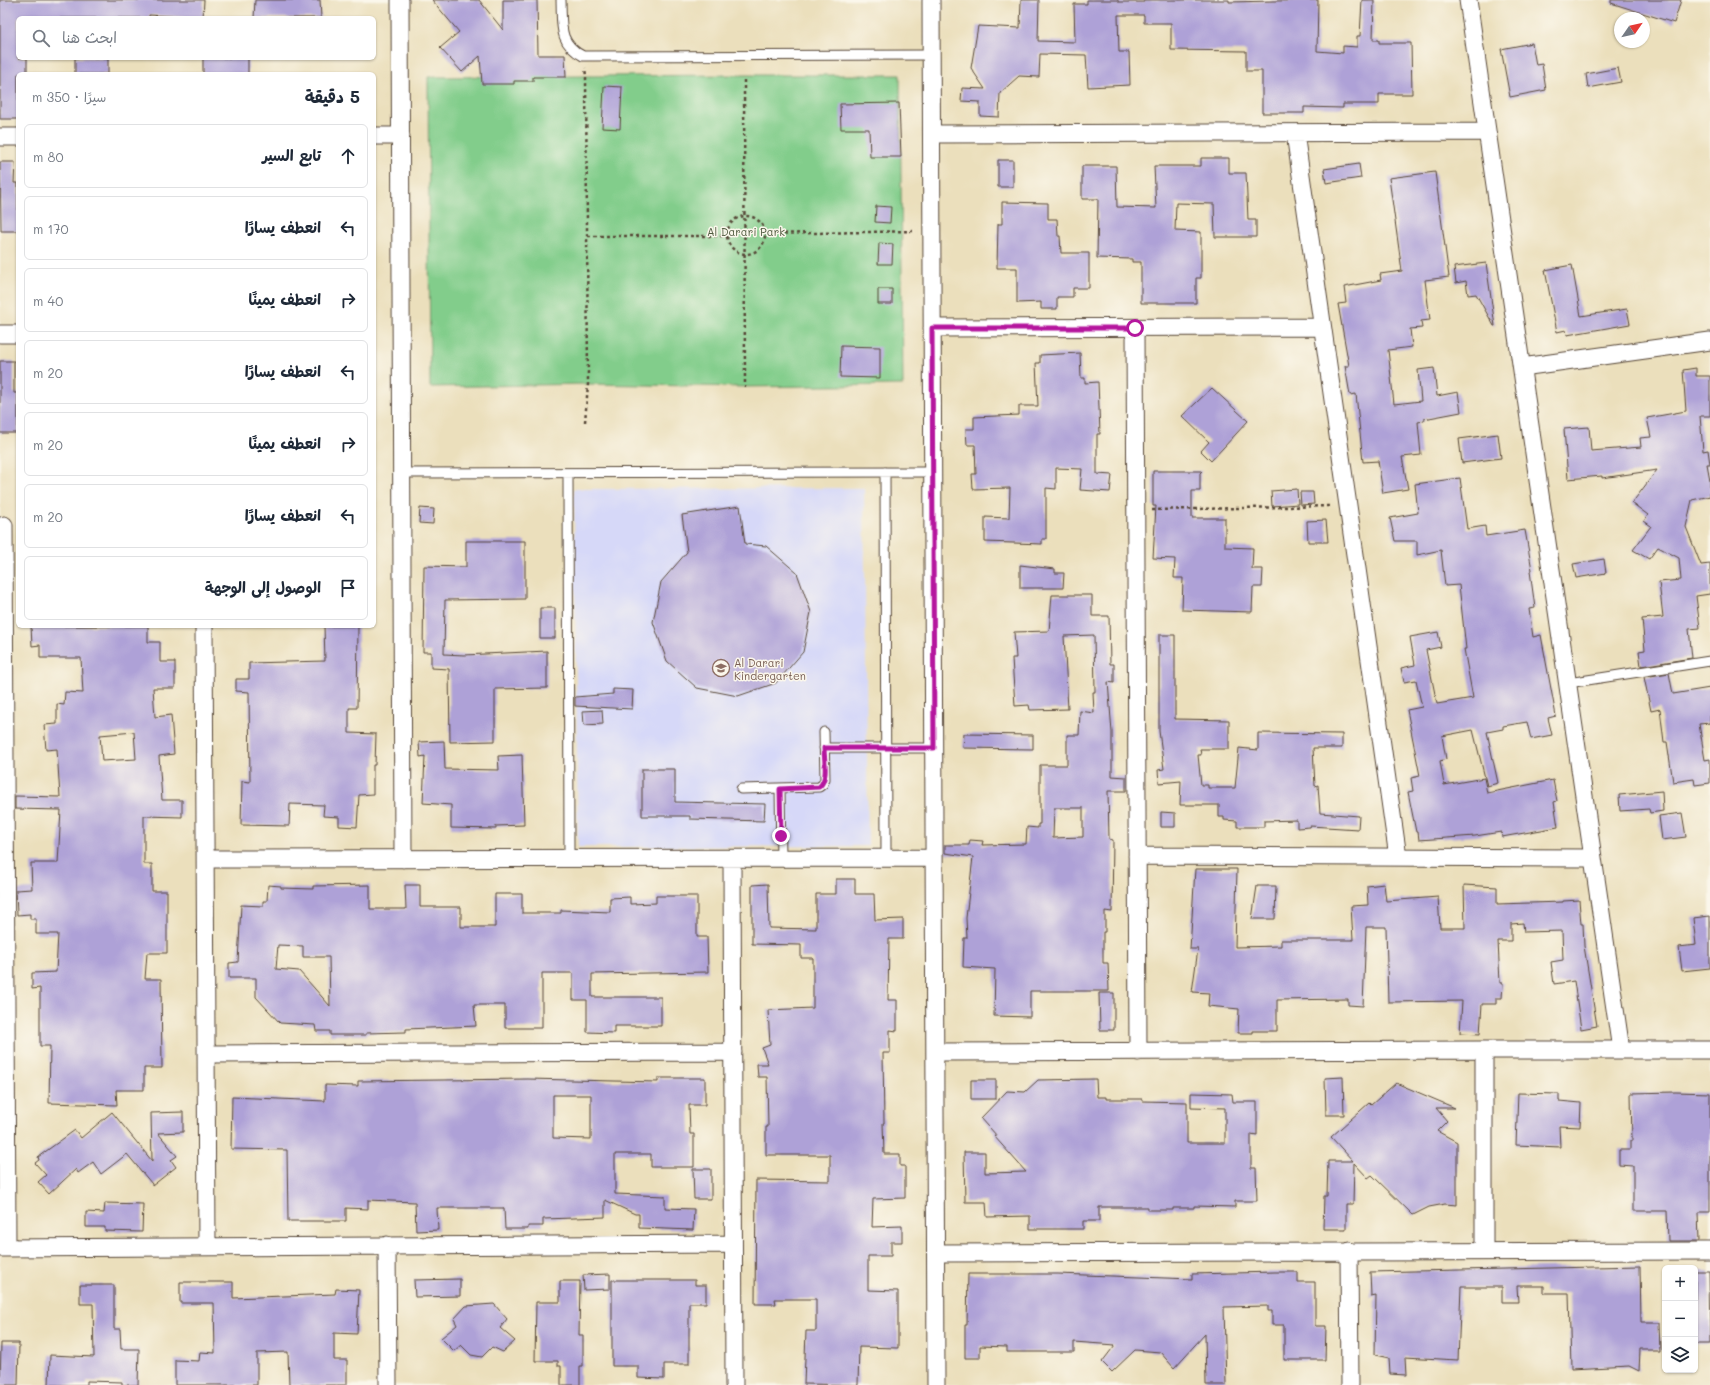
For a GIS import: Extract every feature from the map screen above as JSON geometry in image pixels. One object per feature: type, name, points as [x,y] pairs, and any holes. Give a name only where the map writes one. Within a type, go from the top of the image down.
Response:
[{"type":"street","points":[[400,0],[403,859]]},
{"type":"street","points":[[931,0],[936,1385]]},
{"type":"street","points":[[1468,0],[1486,132],[1522,367],[1621,1050]]},
{"type":"street","points":[[932,134],[1486,132]]},
{"type":"street","points":[[1295,133],[1398,857]]},
{"type":"street","points":[[376,136],[401,136]]},
{"type":"street","points":[[0,137],[16,137]]},
{"type":"street","points":[[932,328],[1322,327]]},
{"type":"street","points":[[1135,328],[1138,1052]]},
{"type":"street","points":[[0,334],[16,334]]},
{"type":"street","points":[[1522,367],[1710,340]]},
{"type":"street","points":[[8,525],[3,723],[4,1248],[733,1244]]},
{"type":"street","points":[[204,628],[207,1054],[206,1247]]},
{"type":"street","points":[[1137,856],[1592,858]]},
{"type":"street","points":[[206,859],[934,858]]},
{"type":"street","points":[[732,859],[734,1385]]},
{"type":"street","points":[[1484,1050],[1484,1251]]},
{"type":"street","points":[[935,1052],[1710,1050]]},
{"type":"street","points":[[207,1054],[733,1052]]},
{"type":"street","points":[[387,1245],[388,1385]]},
{"type":"street","points":[[1349,1251],[1350,1385]]},
{"type":"street","points":[[936,1253],[1710,1251]]},
{"type":"lane","points":[[561,0],[562,29],[565,41],[572,50],[583,56],[932,55]]},
{"type":"lane","points":[[884,472],[886,858]]},
{"type":"lane","points":[[402,473],[933,472]]},
{"type":"lane","points":[[568,473],[569,859]]},
{"type":"lane","points":[[1568,683],[1710,662]]},
{"type":"lane","points":[[741,790],[819,787],[823,784],[825,779],[824,732]]},
{"type":"lane","points":[[824,748],[934,748]]},
{"type":"lane","points":[[780,789],[781,858]]},
{"type":"path","points":[[583,56],[586,76],[588,236],[588,384],[585,422]]},
{"type":"path","points":[[744,80],[745,387]]},
{"type":"path","points":[[744,215],[753,217],[762,223],[766,234],[764,242],[759,249],[752,254],[744,254],[735,251],[729,244],[727,236],[731,223],[736,218],[744,215]]},
{"type":"path","points":[[766,234],[932,230]]},
{"type":"path","points":[[588,236],[727,236]]},
{"type":"path","points":[[1136,510],[1348,506]]},
{"type":"shaded area","name":"Al Darari Kindergarten","points":[[864,488],[868,846],[578,847],[574,489]]},
{"type":"green space","name":"Al Darari Park","points":[[900,75],[903,385],[745,387],[588,384],[430,387],[428,77]]},
{"type":"building","points":[[0,0],[204,0],[203,16],[16,16],[16,60],[27,60],[27,72],[16,72],[16,119],[0,119]]},
{"type":"building","points":[[255,0],[320,0],[321,16],[254,16]]},
{"type":"building","points":[[432,0],[479,0],[503,30],[503,0],[537,0],[538,55],[565,55],[566,77],[533,77],[533,81],[514,81],[514,84],[482,84],[480,56],[462,72],[440,48],[459,32]]},
{"type":"building","points":[[1021,0],[1039,0],[1038,41],[1075,42],[1074,4],[1087,4],[1087,0],[1144,2],[1144,0],[1229,0],[1229,2],[1318,0],[1317,51],[1343,53],[1343,46],[1357,47],[1357,36],[1360,36],[1362,0],[1374,0],[1373,40],[1379,40],[1379,43],[1411,43],[1412,94],[1379,94],[1379,104],[1343,104],[1343,108],[1304,107],[1304,113],[1262,113],[1262,71],[1246,71],[1246,51],[1171,50],[1171,23],[1144,23],[1144,15],[1118,15],[1119,52],[1129,52],[1130,85],[1088,87],[1086,55],[1040,54],[1039,77],[1019,76],[1000,93],[999,117],[980,116],[980,102],[961,101],[962,88],[985,89],[971,68],[978,26],[1020,28]]},
{"type":"building","points":[[1611,0],[1681,0],[1674,23],[1650,15],[1650,12],[1639,12],[1611,3]]},
{"type":"building","points":[[1532,43],[1536,65],[1542,64],[1546,90],[1510,97],[1501,49]]},
{"type":"building","points":[[75,60],[108,60],[108,72],[75,72]]},
{"type":"building","points":[[203,60],[248,60],[248,72],[203,72]]},
{"type":"building","points":[[1618,68],[1621,82],[1588,88],[1586,74]]},
{"type":"building","points":[[604,86],[622,87],[620,129],[602,128]]},
{"type":"building","points":[[899,103],[901,157],[870,157],[869,129],[841,129],[840,104]]},
{"type":"building","points":[[1201,158],[1229,158],[1229,173],[1246,173],[1248,220],[1256,220],[1256,237],[1215,237],[1214,204],[1176,203],[1175,231],[1201,232],[1201,278],[1196,278],[1196,303],[1141,303],[1141,262],[1132,262],[1132,259],[1097,258],[1098,199],[1082,199],[1082,166],[1116,166],[1117,207],[1156,208],[1154,166],[1201,166]]},
{"type":"building","points":[[998,160],[1013,160],[1013,187],[998,187]]},
{"type":"building","points":[[0,162],[15,162],[14,183],[16,183],[16,231],[1,231]]},
{"type":"building","points":[[1359,164],[1361,178],[1326,183],[1324,169]]},
{"type":"building","points":[[1435,172],[1449,277],[1425,280],[1430,320],[1421,321],[1422,328],[1410,329],[1412,347],[1388,350],[1394,404],[1421,401],[1418,370],[1434,368],[1437,396],[1458,392],[1461,412],[1424,419],[1424,421],[1418,422],[1421,455],[1402,457],[1408,489],[1383,493],[1378,461],[1363,462],[1356,394],[1350,395],[1345,366],[1349,366],[1338,304],[1346,303],[1344,287],[1381,280],[1380,274],[1402,271],[1389,178]]},
{"type":"building","points":[[1002,202],[1048,203],[1048,219],[1057,219],[1061,253],[1089,253],[1089,288],[1073,288],[1073,297],[1057,297],[1057,309],[1041,309],[1041,302],[1017,303],[1017,268],[997,268],[998,224],[1002,224]]},
{"type":"building","points":[[876,206],[891,207],[890,223],[875,222]]},
{"type":"building","points":[[879,243],[893,244],[892,264],[878,264]]},
{"type":"building","points":[[1486,263],[1495,326],[1476,294],[1468,295],[1466,281],[1456,283],[1454,267]]},
{"type":"building","points":[[1572,265],[1581,316],[1627,309],[1630,324],[1567,335],[1566,330],[1557,332],[1545,270]]},
{"type":"building","points":[[878,289],[892,289],[892,304],[878,304]]},
{"type":"building","points":[[841,346],[880,347],[880,378],[840,377]]},
{"type":"building","points":[[1080,353],[1081,378],[1085,378],[1085,383],[1098,382],[1100,434],[1097,434],[1097,474],[1112,475],[1110,492],[1080,490],[1082,469],[1056,468],[1056,489],[1046,488],[1046,539],[1042,539],[1042,544],[985,542],[985,517],[1009,518],[1010,488],[973,489],[972,474],[976,474],[975,445],[967,445],[966,429],[974,429],[974,417],[1019,415],[1019,406],[1038,406],[1036,363],[1040,363],[1040,355]]},
{"type":"building","points":[[0,361],[14,361],[16,433],[0,433]]},
{"type":"building","points":[[1696,368],[1696,376],[1710,376],[1710,416],[1700,416],[1703,451],[1708,450],[1710,464],[1707,464],[1710,480],[1710,496],[1692,500],[1686,527],[1701,565],[1710,564],[1710,594],[1696,596],[1700,628],[1689,629],[1692,658],[1641,666],[1639,651],[1645,650],[1642,619],[1663,617],[1659,582],[1681,580],[1679,558],[1658,547],[1649,559],[1633,550],[1651,526],[1644,521],[1648,515],[1632,503],[1657,470],[1602,478],[1602,476],[1568,479],[1564,429],[1589,427],[1591,451],[1641,447],[1640,438],[1651,437],[1647,418],[1686,411],[1683,370]]},
{"type":"building","points":[[1212,388],[1248,421],[1211,461],[1201,451],[1209,442],[1182,416]]},
{"type":"building","points":[[1498,434],[1501,458],[1462,463],[1459,439]]},
{"type":"building","points":[[1153,471],[1202,471],[1200,473],[1200,491],[1192,491],[1192,518],[1225,518],[1225,547],[1253,548],[1252,569],[1263,569],[1262,587],[1253,587],[1252,612],[1182,610],[1183,578],[1174,578],[1175,559],[1153,558],[1156,506],[1153,506]]},
{"type":"building","points":[[1460,478],[1467,529],[1485,526],[1486,536],[1525,530],[1532,570],[1530,571],[1535,608],[1529,609],[1533,637],[1541,635],[1556,716],[1548,718],[1552,735],[1531,739],[1527,722],[1503,726],[1503,729],[1487,732],[1498,783],[1487,786],[1473,730],[1442,736],[1446,759],[1440,761],[1444,785],[1484,778],[1487,793],[1553,780],[1557,801],[1554,802],[1558,827],[1502,837],[1501,832],[1475,836],[1419,840],[1408,792],[1413,791],[1411,778],[1420,776],[1407,710],[1422,707],[1416,680],[1404,682],[1401,668],[1415,665],[1410,637],[1438,632],[1441,647],[1426,650],[1437,704],[1473,698],[1464,649],[1466,649],[1459,585],[1445,586],[1441,550],[1417,555],[1417,541],[1395,541],[1390,518],[1418,513],[1415,484]]},
{"type":"building","points":[[1297,489],[1298,504],[1272,506],[1271,491]]},
{"type":"building","points":[[1300,492],[1313,492],[1314,504],[1301,505]]},
{"type":"building","points":[[740,506],[745,544],[766,546],[797,573],[811,612],[803,652],[776,683],[738,696],[697,688],[667,661],[653,622],[661,582],[687,552],[682,515]]},
{"type":"building","points":[[420,508],[434,509],[433,524],[419,523]]},
{"type":"building","points":[[1326,520],[1328,542],[1308,542],[1307,521]]},
{"type":"building","points":[[466,541],[525,541],[525,599],[445,600],[444,654],[464,655],[547,651],[547,688],[495,689],[495,741],[450,742],[449,669],[431,668],[431,652],[423,652],[424,566],[466,567]]},
{"type":"building","points":[[1604,559],[1606,573],[1576,578],[1573,564]]},
{"type":"building","points":[[1020,565],[1055,569],[1055,573],[1064,573],[1063,588],[1020,588]]},
{"type":"building","points":[[1052,595],[1092,595],[1092,616],[1109,616],[1110,664],[1114,664],[1114,683],[1108,682],[1112,732],[1112,776],[1126,777],[1126,791],[1108,791],[1109,839],[1113,840],[1112,912],[1105,911],[1103,963],[1108,963],[1109,991],[1030,991],[1030,1017],[994,1016],[995,969],[963,967],[964,938],[967,938],[966,918],[973,857],[945,853],[945,845],[969,845],[970,840],[983,841],[982,845],[1026,844],[1027,827],[1038,828],[1038,824],[1040,824],[1040,765],[1067,765],[1067,735],[1079,735],[1080,711],[1094,713],[1094,635],[1064,636],[1068,709],[1030,710],[1029,705],[1015,706],[1012,658],[1016,658],[1014,632],[1049,631]],"holes":[[[1054,808],[1083,808],[1083,837],[1053,838]]]},
{"type":"building","points":[[540,608],[555,608],[555,638],[540,638]]},
{"type":"building","points":[[31,628],[148,628],[148,642],[160,642],[160,662],[175,662],[175,688],[153,688],[155,717],[171,715],[174,754],[159,756],[162,800],[182,800],[182,817],[144,816],[144,864],[152,864],[152,891],[167,891],[167,953],[147,953],[145,979],[161,979],[162,1068],[144,1068],[144,1090],[116,1090],[117,1105],[49,1103],[50,1046],[40,1046],[40,988],[32,989],[32,973],[56,972],[58,934],[36,934],[36,919],[30,919],[30,914],[17,915],[16,890],[32,889],[31,863],[58,863],[61,810],[15,809],[15,796],[60,797],[57,749],[46,750],[44,725],[57,724],[57,704],[64,705],[65,692],[83,693],[81,658],[40,658],[40,645],[32,646]],"holes":[[[134,732],[136,759],[102,761],[100,735]]]},
{"type":"building","points":[[324,628],[358,628],[357,708],[349,708],[349,733],[376,734],[375,765],[373,765],[373,794],[359,795],[357,827],[339,826],[339,817],[323,816],[324,805],[290,804],[289,826],[241,825],[242,781],[250,782],[249,692],[236,691],[236,679],[249,679],[249,663],[325,661]]},
{"type":"building","points":[[1159,635],[1175,635],[1175,719],[1229,720],[1229,749],[1200,749],[1201,755],[1198,755],[1201,785],[1208,785],[1208,788],[1235,788],[1239,748],[1258,750],[1258,733],[1342,734],[1342,748],[1313,748],[1315,786],[1318,785],[1320,813],[1359,816],[1358,829],[1310,826],[1297,828],[1297,820],[1264,821],[1264,827],[1237,827],[1237,821],[1224,820],[1224,817],[1219,817],[1219,805],[1180,805],[1181,781],[1159,783],[1158,770],[1164,769],[1159,731]]},
{"type":"building","points":[[1669,673],[1673,694],[1710,688],[1710,723],[1699,724],[1705,760],[1710,759],[1710,783],[1695,785],[1694,779],[1673,782],[1667,742],[1664,742],[1660,709],[1651,711],[1644,677]]},
{"type":"building","points":[[613,689],[633,690],[632,709],[575,706],[575,697],[613,694]]},
{"type":"building","points":[[602,710],[603,724],[584,725],[583,711]]},
{"type":"building","points":[[964,734],[1033,735],[1033,749],[963,748]]},
{"type":"building","points":[[444,741],[445,769],[499,770],[498,756],[522,755],[524,825],[496,826],[496,829],[451,828],[451,805],[423,803],[425,756],[420,757],[419,742]]},
{"type":"building","points":[[642,769],[675,769],[675,802],[765,804],[764,821],[690,819],[690,816],[642,816]]},
{"type":"building","points":[[1662,791],[1663,811],[1650,813],[1649,809],[1620,811],[1619,795]]},
{"type":"building","points":[[1161,812],[1175,813],[1175,827],[1161,827]]},
{"type":"building","points":[[1682,813],[1686,837],[1662,840],[1659,816]]},
{"type":"building","points":[[1195,869],[1237,869],[1235,947],[1281,946],[1281,940],[1353,940],[1351,906],[1368,905],[1367,886],[1384,884],[1386,901],[1438,897],[1440,928],[1465,928],[1464,885],[1497,887],[1497,904],[1563,902],[1579,900],[1581,924],[1583,924],[1584,946],[1597,1026],[1581,1029],[1574,981],[1554,984],[1551,962],[1563,960],[1562,931],[1524,932],[1523,923],[1511,924],[1511,941],[1498,941],[1500,983],[1503,983],[1502,998],[1496,998],[1496,1004],[1482,1004],[1480,1034],[1460,1033],[1462,1001],[1388,1002],[1386,927],[1366,927],[1363,1006],[1348,1005],[1348,999],[1277,1000],[1277,1031],[1253,1031],[1253,1033],[1238,1033],[1239,1009],[1208,1006],[1209,993],[1192,992],[1198,949],[1190,949]]},
{"type":"building","points":[[836,879],[855,879],[855,894],[874,894],[875,920],[903,919],[903,939],[889,939],[888,1000],[897,1000],[897,1031],[890,1030],[890,1053],[883,1053],[883,1123],[884,1154],[900,1154],[900,1166],[905,1166],[905,1198],[873,1199],[872,1227],[902,1226],[902,1242],[891,1242],[891,1256],[868,1256],[868,1290],[898,1291],[898,1348],[859,1347],[858,1385],[804,1384],[806,1331],[816,1331],[816,1299],[775,1299],[776,1304],[755,1304],[756,1180],[830,1181],[830,1155],[766,1155],[766,1127],[768,1127],[767,1077],[758,1077],[757,1064],[768,1064],[762,1048],[770,1045],[768,1010],[813,1008],[813,958],[801,958],[801,945],[752,944],[752,885],[768,884],[769,928],[816,929],[816,894],[836,894]]},
{"type":"building","points":[[268,885],[281,886],[281,888],[313,889],[313,886],[370,885],[370,909],[406,909],[405,885],[420,885],[420,907],[461,907],[461,927],[495,927],[495,894],[522,894],[522,913],[561,913],[561,910],[610,912],[610,898],[630,897],[630,904],[656,903],[656,896],[697,896],[697,937],[707,937],[708,972],[592,974],[592,997],[661,997],[661,1026],[614,1026],[614,1033],[587,1032],[587,1000],[573,1000],[573,973],[542,973],[542,1028],[505,1028],[505,1005],[474,1005],[476,1026],[406,1029],[406,1032],[366,1033],[366,1035],[330,1035],[330,1031],[316,1031],[315,1025],[280,1023],[256,997],[256,978],[229,978],[229,963],[238,962],[241,905],[263,906],[263,901],[267,901]],"holes":[[[278,945],[303,946],[303,957],[329,957],[330,1006],[299,971],[276,969]]]},
{"type":"building","points":[[1257,886],[1276,886],[1275,919],[1252,919]]},
{"type":"building","points":[[1710,916],[1710,968],[1682,971],[1679,947],[1696,945],[1693,918]]},
{"type":"building","points":[[1099,993],[1114,993],[1114,1030],[1100,1030]]},
{"type":"building","points":[[1343,1077],[1344,1115],[1326,1115],[1325,1078]]},
{"type":"building","points":[[658,1078],[705,1078],[705,1105],[689,1105],[690,1134],[694,1134],[694,1167],[651,1167],[651,1154],[615,1154],[615,1194],[665,1196],[665,1208],[694,1209],[693,1230],[639,1228],[639,1214],[635,1214],[605,1200],[605,1217],[543,1219],[543,1226],[528,1226],[528,1229],[505,1229],[504,1208],[437,1208],[438,1230],[416,1231],[415,1202],[368,1200],[368,1209],[346,1208],[346,1221],[288,1221],[287,1150],[231,1149],[232,1097],[325,1101],[325,1085],[358,1086],[358,1081],[528,1079],[658,1082]],"holes":[[[553,1095],[591,1095],[591,1139],[553,1138]]]},
{"type":"building","points":[[1096,1079],[1097,1097],[1106,1097],[1106,1099],[1142,1099],[1142,1101],[1187,1102],[1187,1143],[1225,1143],[1225,1108],[1191,1107],[1191,1093],[1232,1094],[1233,1102],[1257,1102],[1257,1135],[1251,1134],[1251,1168],[1256,1168],[1257,1201],[1235,1201],[1235,1207],[1194,1206],[1194,1208],[1173,1208],[1173,1210],[1148,1210],[1148,1207],[1099,1207],[1099,1221],[1083,1221],[1083,1229],[1030,1229],[1030,1216],[987,1217],[986,1202],[965,1202],[964,1152],[985,1152],[985,1173],[1026,1172],[994,1136],[997,1136],[981,1118],[1007,1091],[1025,1092],[1038,1080]]},
{"type":"building","points":[[971,1080],[996,1080],[996,1099],[971,1099]]},
{"type":"building","points":[[1396,1083],[1455,1108],[1436,1108],[1447,1121],[1437,1131],[1457,1142],[1457,1205],[1445,1204],[1429,1207],[1413,1215],[1372,1175],[1368,1178],[1354,1163],[1353,1204],[1346,1204],[1346,1229],[1323,1229],[1324,1196],[1327,1196],[1328,1161],[1353,1161],[1331,1137],[1369,1103],[1371,1105]]},
{"type":"building","points":[[1518,1093],[1559,1094],[1559,1101],[1581,1103],[1580,1127],[1559,1126],[1560,1147],[1516,1145]]},
{"type":"building","points":[[1631,1093],[1710,1093],[1710,1212],[1698,1212],[1699,1241],[1668,1241],[1667,1211],[1633,1211],[1633,1166],[1619,1165],[1619,1150],[1630,1150],[1630,1141],[1632,1141]]},
{"type":"building","points":[[112,1112],[152,1161],[151,1113],[183,1112],[183,1132],[158,1133],[177,1156],[171,1160],[176,1167],[152,1186],[152,1184],[127,1154],[101,1174],[93,1162],[78,1173],[76,1169],[49,1194],[38,1182],[46,1175],[35,1163],[39,1160],[38,1157],[75,1130],[81,1138]]},
{"type":"building","points":[[693,1169],[711,1169],[711,1199],[694,1199]]},
{"type":"building","points":[[105,1203],[143,1204],[142,1232],[105,1231],[105,1227],[86,1227],[86,1212],[104,1213]]},
{"type":"building","points":[[1640,1266],[1641,1322],[1659,1322],[1660,1350],[1640,1350],[1639,1371],[1629,1366],[1571,1369],[1569,1293],[1544,1293],[1544,1286],[1517,1286],[1518,1302],[1502,1302],[1502,1287],[1461,1287],[1458,1360],[1405,1357],[1406,1375],[1390,1374],[1389,1358],[1375,1355],[1376,1295],[1371,1296],[1370,1272]]},
{"type":"building","points":[[1698,1271],[1709,1271],[1710,1344],[1698,1344]]},
{"type":"building","points":[[1298,1272],[1298,1282],[1315,1282],[1315,1326],[1326,1326],[1325,1360],[1284,1360],[1284,1325],[1272,1325],[1272,1311],[1268,1311],[1268,1306],[1224,1307],[1226,1385],[1206,1385],[1205,1334],[1174,1368],[1160,1352],[1135,1350],[1112,1372],[1102,1362],[1115,1345],[1074,1342],[1074,1352],[1007,1352],[1007,1347],[980,1346],[980,1358],[965,1358],[968,1274],[1058,1274],[1192,1279],[1192,1274]]},
{"type":"building","points":[[610,1274],[610,1289],[584,1290],[583,1275]]},
{"type":"building","points":[[460,1279],[460,1296],[415,1297],[414,1280]]},
{"type":"building","points":[[612,1280],[695,1280],[695,1285],[706,1285],[706,1303],[689,1303],[689,1364],[664,1364],[664,1379],[638,1378],[638,1366],[612,1366]]},
{"type":"building","points":[[560,1281],[580,1281],[579,1335],[583,1335],[583,1366],[580,1366],[580,1385],[561,1385],[561,1366],[558,1366],[558,1361],[535,1361],[536,1302],[560,1302]]},
{"type":"building","points":[[180,1282],[233,1282],[233,1298],[335,1294],[336,1289],[359,1290],[357,1334],[334,1333],[334,1360],[347,1360],[347,1385],[289,1385],[288,1352],[257,1353],[257,1385],[175,1385],[175,1360],[199,1361],[200,1352],[215,1353],[214,1303],[180,1303]]},
{"type":"building","points":[[80,1285],[114,1285],[114,1329],[120,1329],[121,1349],[139,1349],[138,1385],[122,1385],[122,1382],[87,1381],[87,1385],[49,1385],[50,1355],[94,1357],[93,1304],[80,1304]]},
{"type":"building","points":[[494,1304],[507,1319],[500,1328],[515,1341],[503,1352],[492,1347],[482,1357],[471,1355],[461,1345],[454,1351],[441,1338],[457,1325],[454,1319],[466,1306]]},
{"type":"building","points":[[1,1343],[19,1343],[18,1385],[0,1385]]},
{"type":"place","name":"Al Darari Kindergarten","points":[[721,668]]},
{"type":"route","points":[[781,836],[780,789],[814,788],[823,784],[825,779],[824,748],[934,748],[932,328],[1135,328]]}]
